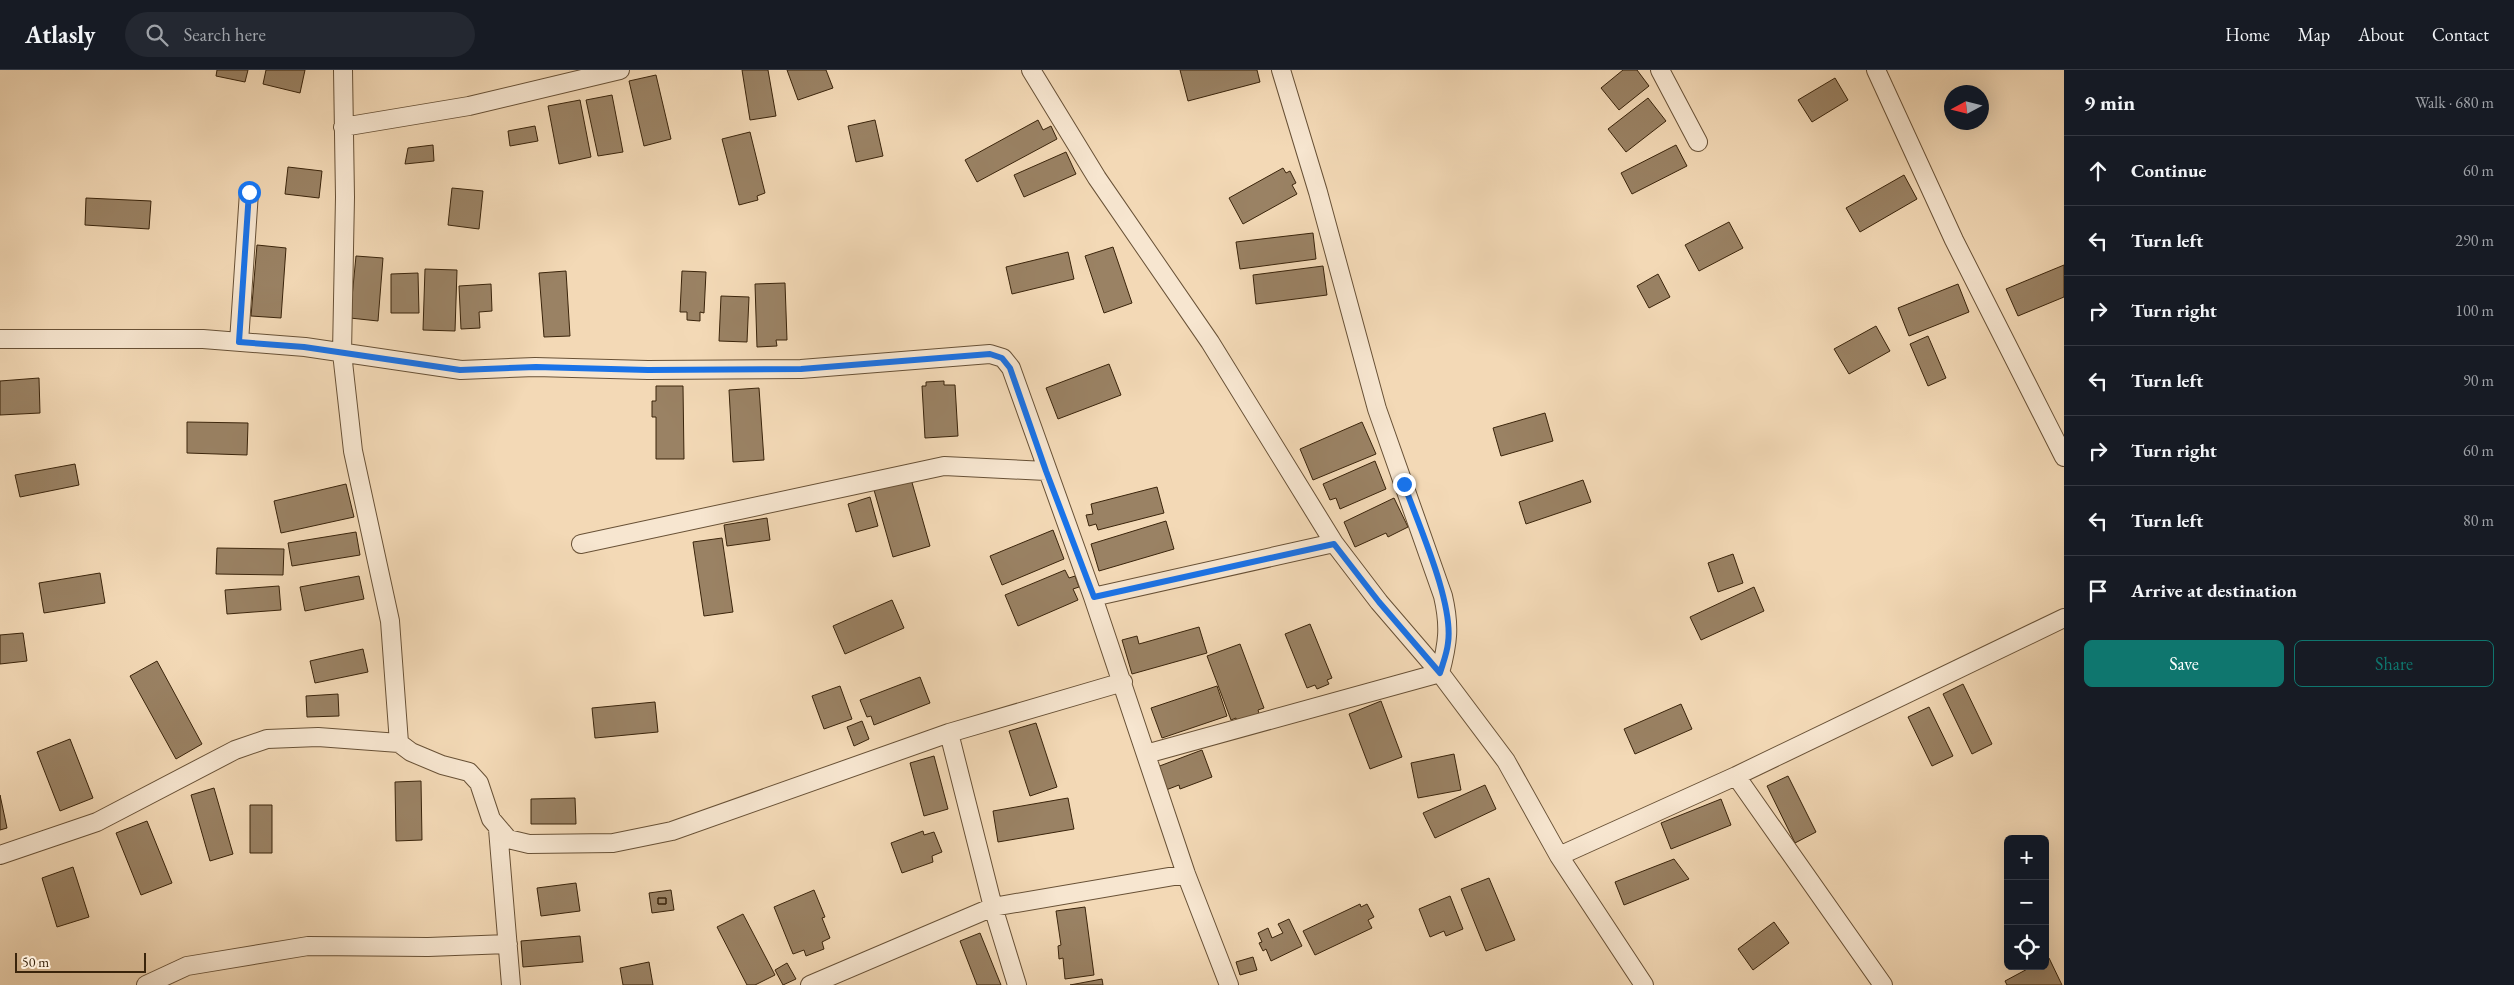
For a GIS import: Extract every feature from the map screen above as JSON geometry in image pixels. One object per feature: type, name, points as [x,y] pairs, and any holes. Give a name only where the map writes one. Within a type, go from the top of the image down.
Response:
[{"type":"street","points":[[343,70],[345,197],[342,352],[352,450],[390,620],[399,743]]},
{"type":"street","points":[[343,127],[469,106],[620,70]]},
{"type":"street","points":[[1031,70],[1098,178],[1210,342],[1334,544],[1379,602],[1440,673],[1506,761],[1560,856],[1644,985]]},
{"type":"street","points":[[1281,70],[1318,192],[1377,409],[1443,596],[1448,618],[1448,643],[1440,673]]},
{"type":"street","points":[[1660,70],[1698,142]]},
{"type":"street","points":[[1876,70],[1954,240],[2064,457]]},
{"type":"street","points":[[239,342],[249,192]]},
{"type":"street","points":[[0,339],[146,338],[239,342],[342,352],[460,370],[536,367],[648,370],[801,369],[990,354],[1002,358],[1010,368],[1046,471],[1094,597],[1186,874],[1229,985]]},
{"type":"street","points":[[581,544],[944,466],[1046,471]]},
{"type":"street","points":[[1094,597],[1334,544]]},
{"type":"street","points":[[1560,856],[1736,776],[2064,618]]},
{"type":"street","points":[[1146,754],[1440,673]]},
{"type":"street","points":[[0,855],[96,822],[235,750],[268,739],[318,736],[399,743],[411,752],[442,765],[469,772],[479,783],[491,819],[508,838],[529,844],[613,843],[672,832],[949,733],[1123,682]]},
{"type":"street","points":[[949,733],[993,907],[1018,985]]},
{"type":"street","points":[[1736,776],[1883,985]]},
{"type":"street","points":[[498,829],[511,985]]},
{"type":"street","points":[[810,985],[993,907],[1186,874]]},
{"type":"street","points":[[146,985],[187,966],[308,946],[428,948],[508,944]]},
{"type":"building","points":[[217,70],[248,70],[245,82],[216,76]]},
{"type":"building","points":[[266,70],[305,70],[300,93],[263,84]]},
{"type":"building","points":[[742,70],[768,70],[776,116],[750,120]]},
{"type":"building","points":[[787,70],[826,70],[833,88],[798,100]]},
{"type":"building","points":[[1180,70],[1257,70],[1260,82],[1188,101]]},
{"type":"building","points":[[1623,70],[1637,70],[1649,86],[1619,110],[1601,88]]},
{"type":"building","points":[[656,75],[671,139],[644,146],[629,81]]},
{"type":"building","points":[[1835,78],[1848,100],[1812,122],[1798,100]]},
{"type":"building","points":[[612,95],[623,152],[598,156],[586,100]]},
{"type":"building","points":[[1648,98],[1666,121],[1626,152],[1608,129]]},
{"type":"building","points":[[580,100],[591,157],[559,164],[548,106]]},
{"type":"building","points":[[875,120],[883,156],[856,162],[848,126]]},
{"type":"building","points":[[1038,120],[1043,130],[1051,126],[1057,139],[977,182],[965,160]]},
{"type":"building","points":[[535,126],[538,141],[510,146],[508,131]]},
{"type":"building","points":[[750,132],[765,193],[757,196],[758,200],[739,205],[722,139]]},
{"type":"building","points":[[433,145],[434,161],[405,164],[408,148]]},
{"type":"building","points":[[1676,145],[1687,166],[1632,194],[1621,173]]},
{"type":"building","points":[[1066,152],[1076,174],[1024,197],[1014,175]]},
{"type":"building","points":[[288,167],[322,171],[319,198],[285,194]]},
{"type":"building","points":[[1283,168],[1286,173],[1290,171],[1296,183],[1292,185],[1297,194],[1243,224],[1229,198]]},
{"type":"building","points":[[1904,175],[1917,199],[1860,232],[1846,208]]},
{"type":"building","points":[[452,188],[483,191],[479,229],[448,225]]},
{"type":"building","points":[[86,198],[151,201],[149,229],[85,225]]},
{"type":"building","points":[[1729,222],[1743,248],[1699,271],[1685,245]]},
{"type":"building","points":[[1313,233],[1316,259],[1240,269],[1236,242]]},
{"type":"building","points":[[257,245],[286,248],[281,318],[251,316]]},
{"type":"building","points":[[1113,247],[1132,303],[1104,313],[1085,256]]},
{"type":"building","points":[[1068,252],[1074,279],[1012,294],[1006,267]]},
{"type":"building","points":[[356,256],[383,258],[378,321],[350,318]]},
{"type":"building","points":[[2064,265],[2064,297],[2018,316],[2006,289]]},
{"type":"building","points":[[1323,266],[1327,295],[1256,304],[1253,275]]},
{"type":"building","points":[[425,269],[457,270],[455,331],[423,330]]},
{"type":"building","points":[[566,271],[570,336],[544,337],[539,273]]},
{"type":"building","points":[[682,271],[706,272],[704,313],[700,312],[700,321],[687,320],[687,312],[680,312]]},
{"type":"building","points":[[418,273],[419,313],[391,313],[391,274]]},
{"type":"building","points":[[1658,274],[1670,297],[1649,308],[1637,286]]},
{"type":"building","points":[[785,283],[787,340],[776,340],[777,346],[757,347],[755,284]]},
{"type":"building","points":[[491,284],[492,311],[479,312],[480,328],[461,329],[459,286]]},
{"type":"building","points":[[1958,284],[1969,312],[1909,336],[1898,308]]},
{"type":"building","points":[[721,296],[749,297],[747,342],[719,341]]},
{"type":"building","points":[[1876,326],[1890,351],[1849,374],[1834,349]]},
{"type":"building","points":[[1928,336],[1946,378],[1928,386],[1910,344]]},
{"type":"building","points":[[1109,364],[1121,395],[1058,419],[1046,388]]},
{"type":"building","points":[[39,378],[40,413],[0,415],[0,381]]},
{"type":"building","points":[[944,381],[944,385],[955,385],[958,436],[925,438],[922,386],[926,386],[926,382]]},
{"type":"building","points":[[656,386],[683,386],[684,459],[656,459],[656,417],[652,417],[652,401],[656,401]]},
{"type":"building","points":[[759,388],[764,460],[733,462],[729,390]]},
{"type":"building","points":[[1545,413],[1553,441],[1501,456],[1493,428]]},
{"type":"building","points":[[187,422],[248,423],[247,455],[187,453]]},
{"type":"building","points":[[1362,422],[1376,454],[1313,480],[1300,449]]},
{"type":"building","points":[[1375,461],[1386,489],[1340,509],[1336,498],[1330,500],[1323,484]]},
{"type":"building","points":[[75,464],[79,485],[20,497],[15,475]]},
{"type":"building","points":[[911,479],[930,546],[893,557],[874,490]]},
{"type":"building","points":[[1583,480],[1591,502],[1526,524],[1519,502]]},
{"type":"building","points":[[346,484],[354,517],[281,533],[274,501]]},
{"type":"building","points":[[1157,487],[1164,513],[1098,530],[1096,524],[1089,526],[1086,515],[1093,514],[1091,504]]},
{"type":"building","points":[[870,497],[878,526],[856,532],[848,504]]},
{"type":"building","points":[[1394,498],[1408,527],[1388,537],[1386,533],[1355,547],[1344,522]]},
{"type":"building","points":[[767,518],[770,540],[727,546],[724,525]]},
{"type":"building","points":[[1166,521],[1174,549],[1099,571],[1091,544]]},
{"type":"building","points":[[1053,530],[1064,559],[1002,585],[990,556]]},
{"type":"building","points":[[356,532],[360,555],[292,566],[288,543]]},
{"type":"building","points":[[722,538],[733,612],[704,616],[693,542]]},
{"type":"building","points":[[217,548],[284,549],[283,575],[216,574]]},
{"type":"building","points":[[1733,554],[1743,583],[1718,592],[1708,563]]},
{"type":"building","points":[[1065,570],[1069,578],[1075,576],[1079,587],[1073,589],[1078,600],[1018,626],[1005,595]]},
{"type":"building","points":[[100,573],[105,603],[44,613],[39,583]]},
{"type":"building","points":[[359,576],[364,599],[305,611],[300,587]]},
{"type":"building","points":[[279,586],[281,610],[227,614],[225,590]]},
{"type":"building","points":[[1754,587],[1764,611],[1701,640],[1690,617]]},
{"type":"building","points":[[892,600],[904,628],[845,654],[833,626]]},
{"type":"building","points":[[1310,624],[1332,678],[1327,680],[1329,684],[1317,689],[1315,685],[1307,688],[1285,634]]},
{"type":"building","points":[[1199,627],[1207,653],[1132,674],[1122,640],[1137,636],[1139,644]]},
{"type":"building","points":[[23,633],[27,661],[0,664],[0,635]]},
{"type":"building","points":[[1240,644],[1264,708],[1258,710],[1260,717],[1238,725],[1236,718],[1231,720],[1207,656]]},
{"type":"building","points":[[363,649],[368,672],[315,683],[310,661]]},
{"type":"building","points":[[157,661],[202,744],[176,759],[130,676]]},
{"type":"building","points":[[920,677],[930,703],[874,725],[871,716],[867,717],[860,700]]},
{"type":"building","points":[[1963,684],[1992,744],[1972,754],[1943,694]]},
{"type":"building","points":[[840,686],[852,719],[824,729],[812,696]]},
{"type":"building","points":[[1217,686],[1227,716],[1162,738],[1151,708]]},
{"type":"building","points":[[338,694],[339,716],[307,717],[306,696]]},
{"type":"building","points":[[1381,701],[1402,757],[1370,769],[1349,714]]},
{"type":"building","points":[[655,702],[658,732],[595,738],[592,708]]},
{"type":"building","points":[[1681,704],[1692,729],[1635,754],[1624,729]]},
{"type":"building","points":[[1929,707],[1953,756],[1932,766],[1908,717]]},
{"type":"building","points":[[862,721],[869,739],[854,746],[847,727]]},
{"type":"building","points":[[1036,723],[1057,787],[1030,796],[1009,731]]},
{"type":"building","points":[[70,739],[93,798],[60,811],[37,752]]},
{"type":"building","points":[[1202,750],[1212,777],[1180,789],[1179,785],[1166,790],[1157,767]]},
{"type":"building","points":[[1454,754],[1461,790],[1418,798],[1411,763]]},
{"type":"building","points":[[934,756],[948,809],[924,816],[910,763]]},
{"type":"building","points":[[1788,776],[1816,832],[1795,843],[1767,786]]},
{"type":"building","points":[[421,781],[422,840],[396,841],[395,782]]},
{"type":"building","points":[[1485,785],[1496,809],[1435,838],[1423,813]]},
{"type":"building","points":[[214,788],[233,854],[210,861],[191,795]]},
{"type":"building","points":[[0,795],[7,828],[0,830]]},
{"type":"building","points":[[575,798],[576,824],[531,824],[531,799]]},
{"type":"building","points":[[1068,798],[1074,829],[998,842],[993,811]]},
{"type":"building","points":[[1721,799],[1731,825],[1671,849],[1661,823]]},
{"type":"building","points":[[250,805],[272,805],[272,853],[250,853]]},
{"type":"building","points":[[147,821],[172,883],[141,895],[116,833]]},
{"type":"building","points":[[923,831],[924,835],[934,832],[942,852],[932,856],[933,862],[902,873],[891,843]]},
{"type":"building","points":[[1674,859],[1689,879],[1624,905],[1615,882]]},
{"type":"building","points":[[73,867],[89,917],[57,927],[42,878]]},
{"type":"building","points":[[1489,878],[1515,940],[1486,951],[1461,889]]},
{"type":"building","points":[[576,883],[580,911],[541,916],[537,888]]},
{"type":"building","points":[[671,890],[674,910],[652,913],[649,893]],"holes":[[[658,898],[666,898],[666,904],[658,904]]]},
{"type":"building","points":[[814,890],[825,917],[822,918],[830,938],[822,942],[824,949],[806,956],[804,950],[793,954],[774,907]]},
{"type":"building","points":[[1450,896],[1463,929],[1446,936],[1444,931],[1430,937],[1419,909]]},
{"type":"building","points":[[658,898],[666,898],[666,904],[658,904]]},
{"type":"building","points":[[1360,904],[1361,907],[1367,904],[1374,917],[1368,920],[1372,928],[1315,955],[1303,931]]},
{"type":"building","points":[[1085,907],[1094,975],[1065,979],[1063,958],[1059,959],[1058,946],[1061,945],[1056,911]]},
{"type":"building","points":[[743,914],[775,975],[755,985],[747,985],[717,927]]},
{"type":"building","points":[[1289,919],[1302,946],[1271,961],[1266,949],[1263,951],[1259,943],[1262,942],[1258,933],[1268,928],[1272,938],[1283,933],[1278,924]]},
{"type":"building","points":[[1774,922],[1789,943],[1753,970],[1738,949]]},
{"type":"building","points":[[980,933],[1001,985],[977,985],[960,941]]},
{"type":"building","points":[[580,936],[583,962],[523,967],[521,941]]},
{"type":"building","points":[[1253,957],[1257,970],[1240,975],[1236,962]]},
{"type":"building","points":[[2049,958],[2062,985],[2007,985],[2005,981],[2026,970],[2049,970]]},
{"type":"building","points":[[649,962],[653,985],[623,985],[620,968]]},
{"type":"building","points":[[787,963],[796,979],[783,985],[775,970]]},
{"type":"building","points":[[1102,979],[1103,985],[1070,985]]},
{"type":"route","points":[[249,192],[239,342],[304,347],[460,370],[536,367],[648,370],[801,369],[990,354],[1002,358],[1010,368],[1046,471],[1094,597],[1334,544],[1379,602],[1440,673],[1448,643],[1448,618],[1443,596],[1404,484]]}]
